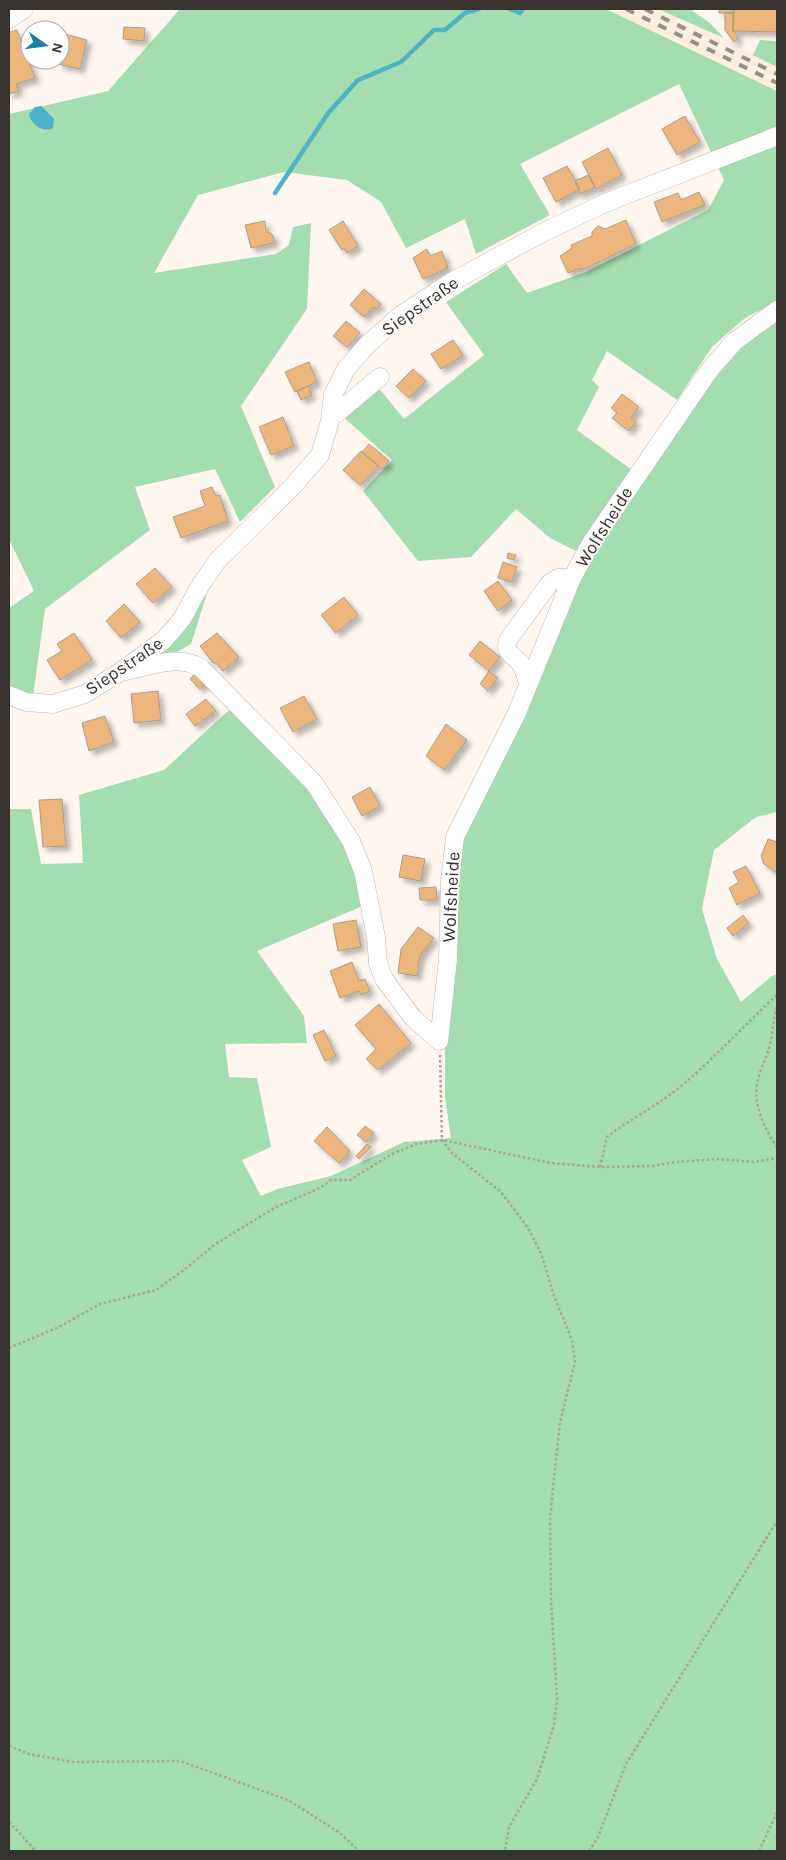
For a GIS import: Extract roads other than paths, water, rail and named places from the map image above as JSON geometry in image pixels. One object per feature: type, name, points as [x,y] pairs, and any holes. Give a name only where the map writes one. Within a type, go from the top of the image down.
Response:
[{"type":"street","points":[[9,19],[24,9]]},
{"type":"street","name":"Siepstraße","points":[[9,695],[26,702],[53,704],[85,694],[120,672],[164,640],[182,619],[200,586],[217,561],[293,486],[320,455],[331,414],[333,395],[346,369],[367,345],[401,315],[451,282],[544,232],[605,203],[777,136]]},
{"type":"street","name":"Wolfsheide","points":[[120,672],[145,669],[176,660],[191,662],[201,668],[314,783],[351,841],[363,871],[376,936],[378,963],[384,979],[413,1018],[439,1041],[448,960],[450,881],[455,837],[516,715],[572,578],[601,528],[711,368],[735,341],[777,310]]},
{"type":"street","points":[[331,414],[337,413],[380,377]]},
{"type":"street","points":[[528,683],[520,662],[509,654],[506,647],[508,640],[549,584],[558,578],[572,578]]},
{"type":"water","points":[[41,106],[54,119],[53,128],[42,129],[32,122],[29,114],[35,107]]},
{"type":"waterway","points":[[275,193],[329,112],[358,80],[401,62],[434,30],[445,30],[465,13],[479,9]]},
{"type":"waterway","points":[[510,9],[520,13],[523,9]]},
{"type":"railway","points":[[626,9],[777,83]]},
{"type":"railway","points":[[645,9],[777,74]]}]
